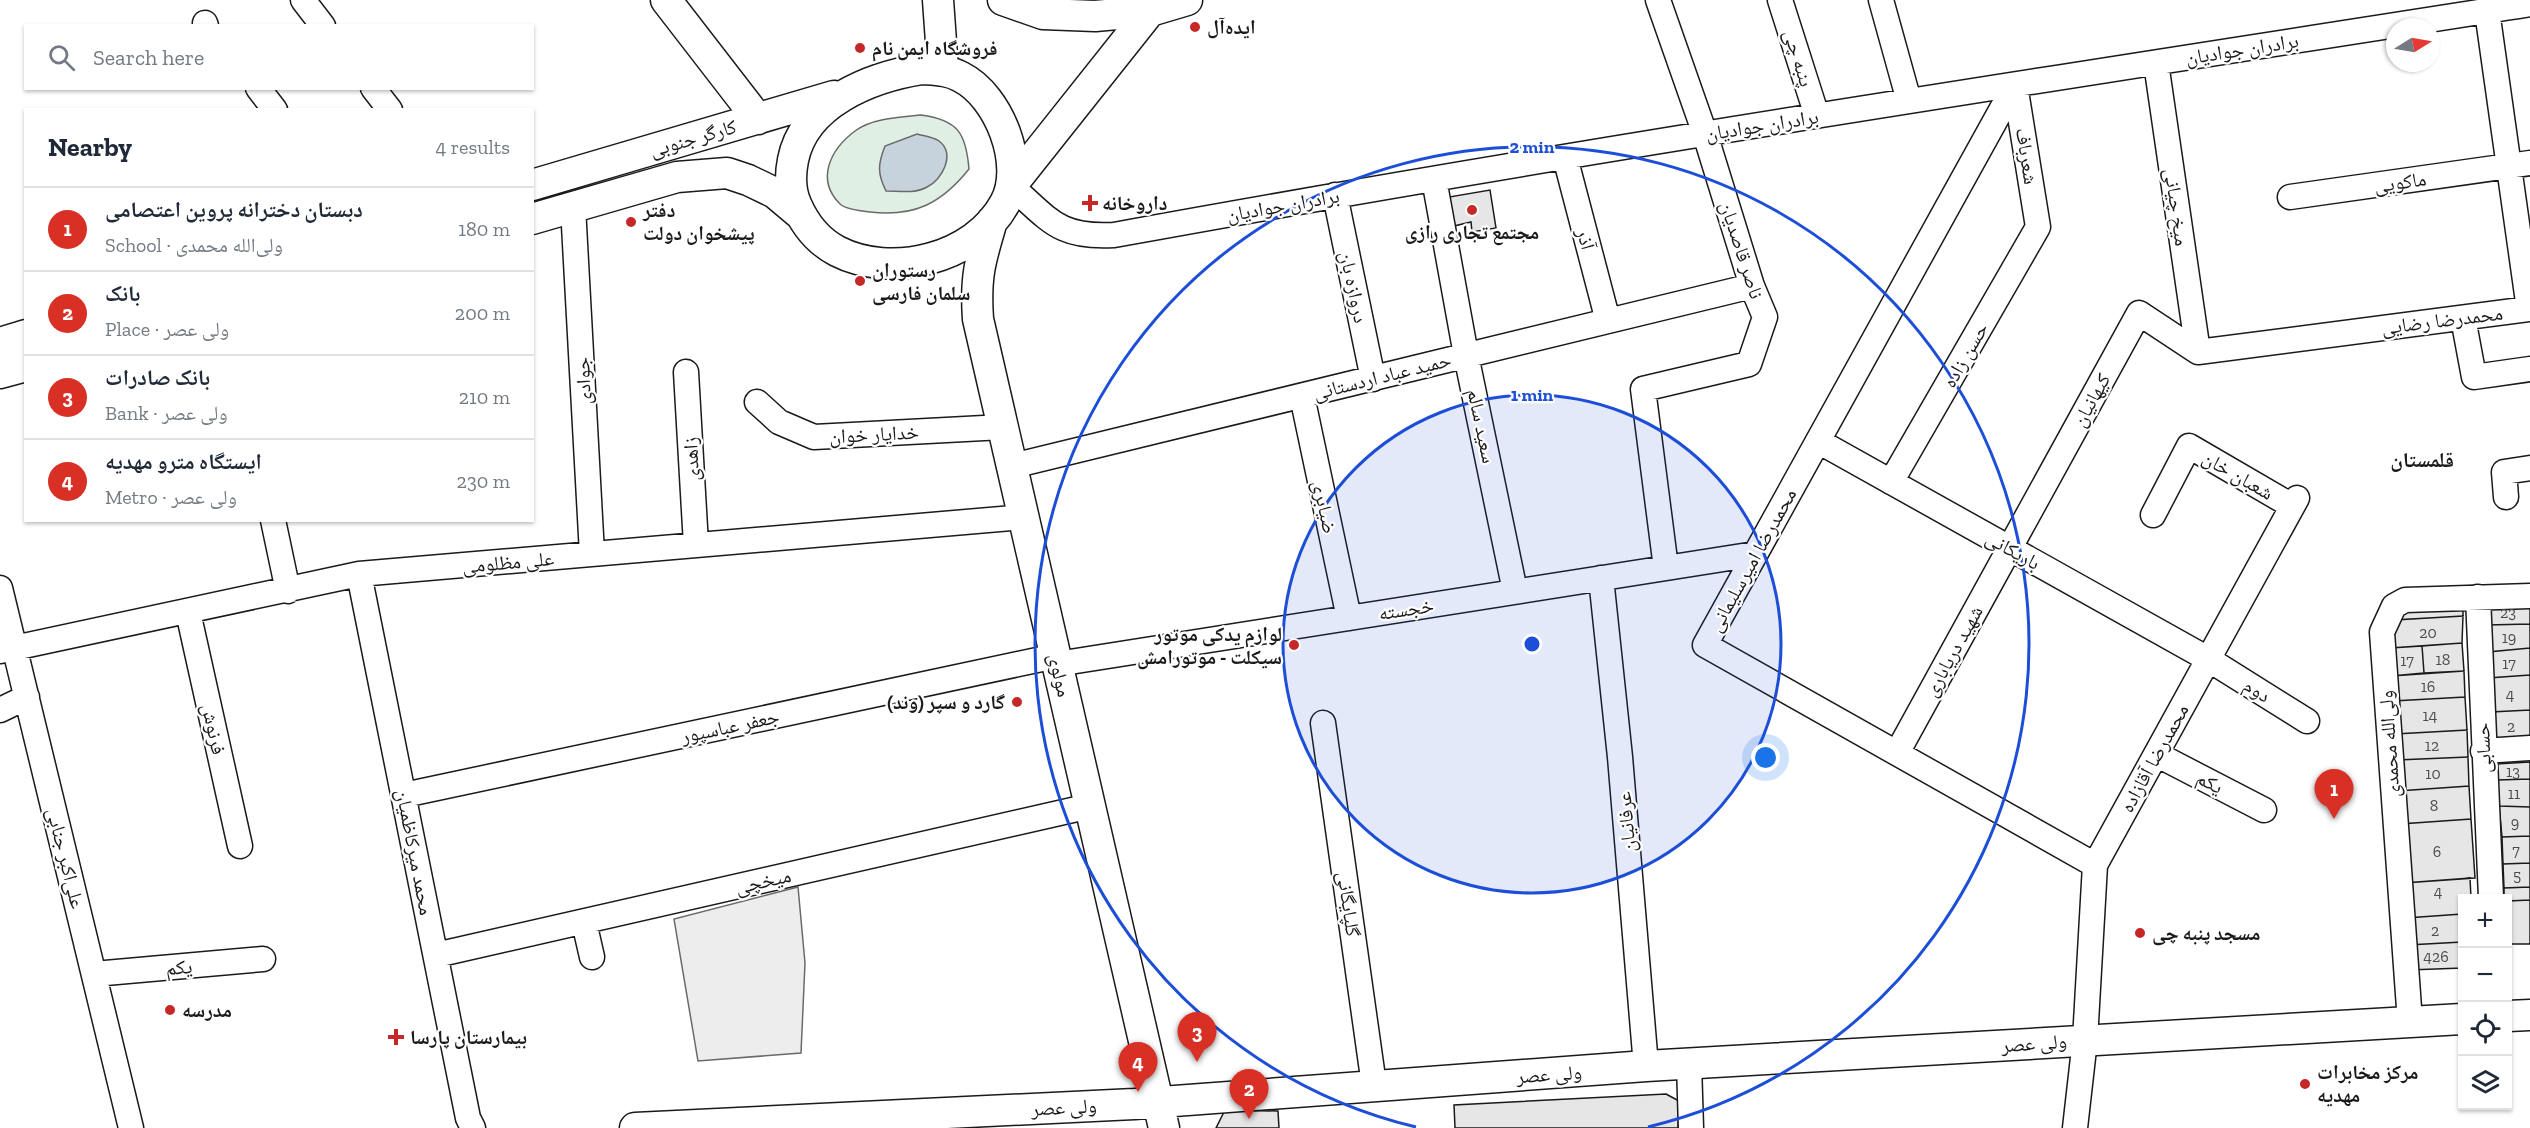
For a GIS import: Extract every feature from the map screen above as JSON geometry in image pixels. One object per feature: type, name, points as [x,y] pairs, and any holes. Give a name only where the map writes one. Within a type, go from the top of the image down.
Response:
[{"type":"main road","points":[[666,0],[758,119]]},
{"type":"main road","points":[[938,0],[943,70]]},
{"type":"main road","points":[[1003,0],[1043,14],[1095,16],[1150,11],[1188,0]]},
{"type":"main road","points":[[1011,186],[1009,148],[1003,129],[987,98],[961,76],[943,70],[922,69],[897,73],[854,90],[811,122],[801,136],[794,154],[790,183],[800,214],[809,228],[822,241],[859,260],[883,264],[938,256],[970,242],[992,221],[1005,203],[1011,186],[1150,11]]},
{"type":"main road","name":"کارگر جنوبی","points":[[534,184],[854,90]]},
{"type":"main road","name":"کارگر جنوبی","points":[[534,218],[677,177],[727,173],[775,193],[800,214]]},
{"type":"main road","name":"مولوی","points":[[992,221],[978,268],[975,288],[978,319],[1161,1115]]},
{"type":"main road","points":[[0,343],[24,336]]},
{"type":"main road","points":[[0,373],[24,367]]},
{"type":"main road","points":[[2512,1016],[2530,1015]]},
{"type":"main road","name":"ولی عصر","points":[[635,1128],[1161,1115],[1374,1085],[1646,1066],[2458,1019]]},
{"type":"street","points":[[303,0],[321,24]]},
{"type":"street","name":"ناصر قاصدیان","points":[[1658,0],[1705,134],[1752,286],[1765,317],[1749,364],[1643,389],[1666,568]]},
{"type":"street","name":"پنبه چی","points":[[1780,0],[1817,116]]},
{"type":"street","points":[[1881,0],[1909,101]]},
{"type":"street","name":"برادران جوادیان","points":[[1011,186],[1057,227],[1090,237],[1114,235],[1335,195],[1705,134],[2530,4]]},
{"type":"street","name":"محمدرضا رضایی","points":[[2198,352],[2529,309],[2520,164],[2487,11]]},
{"type":"street","name":"میخ چیانی","points":[[2156,63],[2198,352]]},
{"type":"street","name":"شعرباف","points":[[2015,85],[2038,227]]},
{"type":"street","name":"محمدرضا امیرسلیمانی","points":[[2015,85],[1705,645],[2095,865]]},
{"type":"street","points":[[260,90],[273,108]]},
{"type":"street","points":[[375,90],[388,108]]},
{"type":"street","name":"آذر","points":[[1565,157],[1608,321]]},
{"type":"street","name":"ماکویی","points":[[2290,197],[2520,164]]},
{"type":"street","name":"سعید سالم","points":[[1434,179],[1466,356],[1515,591]]},
{"type":"street","name":"دروازه بان","points":[[1335,195],[1373,378]]},
{"type":"street","name":"جوادی","points":[[573,207],[592,554]]},
{"type":"street","name":"حسن زاده","points":[[1891,482],[2038,227]]},
{"type":"street","name":"حمید عباد اردستانی","points":[[1012,466],[1752,286]]},
{"type":"street","name":"کیهانیان","points":[[2010,548],[2139,313],[2198,352]]},
{"type":"street","points":[[2463,318],[2474,376],[2530,369]]},
{"type":"street","name":"زاهدی","points":[[686,372],[696,545]]},
{"type":"street","name":"ضیابری","points":[[1302,396],[1349,618]]},
{"type":"street","name":"خدایار خوان","points":[[756,402],[779,422],[813,437],[871,445],[1003,427]]},
{"type":"street","name":"باریکانی","points":[[1818,441],[2208,659]]},
{"type":"street","name":"شعبان خان","points":[[2153,515],[2188,446],[2295,502]]},
{"type":"street","points":[[2506,497],[2504,472],[2530,468]]},
{"type":"street","name":"محمدرضا آقازاده","points":[[2075,1128],[2085,1040],[2095,865],[2295,502]]},
{"type":"street","name":"علی مظلومی","points":[[8,650],[359,574],[1024,517]]},
{"type":"street","points":[[273,522],[288,591]]},
{"type":"street","name":"شهید دریاباری","points":[[1897,753],[2010,548]]},
{"type":"street","name":"خجسته","points":[[1057,660],[1349,618],[1755,554]]},
{"type":"street","name":"محمد میرکاظمیان","points":[[359,574],[468,1118],[473,1128]]},
{"type":"street","name":"عرفانیان","points":[[1601,578],[1620,757],[1646,1066]]},
{"type":"street","name":"علی‌اکبر جنابی","points":[[0,588],[8,650],[27,697],[131,1128]]},
{"type":"street","name":"ولی‌الله محمدی","points":[[2410,1022],[2382,632],[2394,606],[2405,600],[2530,596]]},
{"type":"street","name":"حسابی","points":[[2478,597],[2491,894]]},
{"type":"street","name":"فرنوش","points":[[188,612],[240,846]]},
{"type":"street","name":"دوم","points":[[2208,659],[2307,721]]},
{"type":"street","name":"جعفر عباسپور","points":[[404,795],[1057,660]]},
{"type":"street","points":[[0,710],[27,697]]},
{"type":"street","name":"گلپایگانی","points":[[1323,723],[1374,1085]]},
{"type":"street","points":[[2483,751],[2530,748]]},
{"type":"street","name":"یکم","points":[[2156,754],[2264,810]]},
{"type":"street","name":"میخچی","points":[[436,955],[1090,806]]},
{"type":"street","points":[[584,922],[592,957]]},
{"type":"street","name":"یکم","points":[[94,974],[263,959]]},
{"type":"street","points":[[1689,1064],[1692,1128]]},
{"type":"green space","points":[[921,115],[944,120],[958,130],[965,146],[969,169],[959,181],[926,206],[913,210],[886,213],[842,206],[832,194],[827,175],[833,155],[839,146],[855,131],[870,123]]},
{"type":"shaded area","points":[[917,134],[937,140],[944,146],[947,159],[942,173],[933,184],[917,191],[886,191],[879,168],[885,146]]},
{"type":"shaded area","points":[[798,887],[805,963],[801,1053],[698,1061],[674,919]]},
{"type":"building","name":"مجتمع تجاری رازی","points":[[1490,190],[1496,228],[1472,232],[1471,222],[1454,226],[1449,197]]},
{"type":"building","points":[[2530,599],[2530,624],[2487,625],[2486,601]]},
{"type":"building","points":[[2463,600],[2463,616],[2393,620],[2403,604]]},
{"type":"building","points":[[2463,616],[2462,643],[2390,648],[2395,620]]},
{"type":"building","points":[[2530,624],[2530,648],[2488,652],[2487,625]]},
{"type":"building","points":[[2462,643],[2464,671],[2424,673],[2422,646]]},
{"type":"building","points":[[2422,646],[2424,673],[2391,676],[2390,648]]},
{"type":"building","points":[[2530,648],[2530,675],[2488,678],[2488,652]]},
{"type":"building","points":[[2464,671],[2465,697],[2393,701],[2391,676]]},
{"type":"building","points":[[2530,675],[2530,710],[2491,712],[2488,678]]},
{"type":"building","points":[[2465,697],[2467,730],[2395,734],[2393,701]]},
{"type":"building","points":[[2530,710],[2530,740],[2492,743],[2491,712]]},
{"type":"building","points":[[2467,730],[2468,757],[2397,760],[2395,734]]},
{"type":"building","points":[[2530,751],[2530,762],[2496,764],[2496,753]]},
{"type":"building","points":[[2468,757],[2469,786],[2398,791],[2397,760]]},
{"type":"building","points":[[2530,762],[2530,779],[2497,780],[2496,764]]},
{"type":"building","points":[[2530,779],[2530,807],[2499,806],[2497,780]]},
{"type":"building","points":[[2469,786],[2471,819],[2400,824],[2398,791]]},
{"type":"building","points":[[2499,806],[2530,807],[2530,836],[2502,837]]},
{"type":"building","points":[[2471,819],[2475,878],[2404,883],[2400,824]]},
{"type":"building","points":[[2530,836],[2530,863],[2503,864],[2502,837]]},
{"type":"building","points":[[2530,863],[2530,887],[2504,888],[2503,864]]},
{"type":"building","points":[[2470,878],[2471,894],[2458,894],[2458,914],[2406,918],[2404,883]]},
{"type":"building","points":[[2530,887],[2530,900],[2512,901],[2512,894],[2504,894],[2504,888]]},
{"type":"building","points":[[2530,900],[2530,944],[2512,944],[2512,901]]},
{"type":"building","points":[[2458,914],[2458,942],[2408,945],[2406,918]]},
{"type":"building","points":[[2458,942],[2458,968],[2409,970],[2408,945]]},
{"type":"building","points":[[1666,1094],[1679,1101],[1678,1128],[1455,1128],[1454,1105]]},
{"type":"building","points":[[1225,1110],[1278,1111],[1279,1128],[1216,1128]]},
{"type":"place","name":"ایده‌آل","points":[[1195,27]]},
{"type":"place","name":"فروشگاه ایمن نام","points":[[860,48]]},
{"type":"place","name":"داروخانه","points":[[1090,203]]},
{"type":"place","name":"مجتمع تجاری رازی","points":[[1472,210]]},
{"type":"place","name":"دفتر پیشخوان دولت","points":[[631,222]]},
{"type":"place","name":"رستوران سلمان فارسی","points":[[860,281]]},
{"type":"place","name":"لوازم یدکی موتور سیکلت - موتورامش","points":[[1294,645]]},
{"type":"place","name":"گارد و سپر (وند)","points":[[1017,702]]},
{"type":"place","name":"دبستان دخترانه پروین اعتصامی","points":[[2334,819]]},
{"type":"place","name":"مسجد پنبه چی","points":[[2140,933]]},
{"type":"place","name":"مدرسه","points":[[170,1010]]},
{"type":"place","name":"بیمارستان پارسا","points":[[396,1037]]},
{"type":"place","name":"بانک صادرات","points":[[1197,1062]]},
{"type":"place","name":"مرکز مخابرات مهدیه","points":[[2305,1084]]},
{"type":"place","name":"ایستگاه مترو مهدیه","points":[[1138,1092]]},
{"type":"place","name":"بانک","points":[[1249,1119]]},
{"type":"district","name":"قلمستان","points":[[2422,459]]}]
